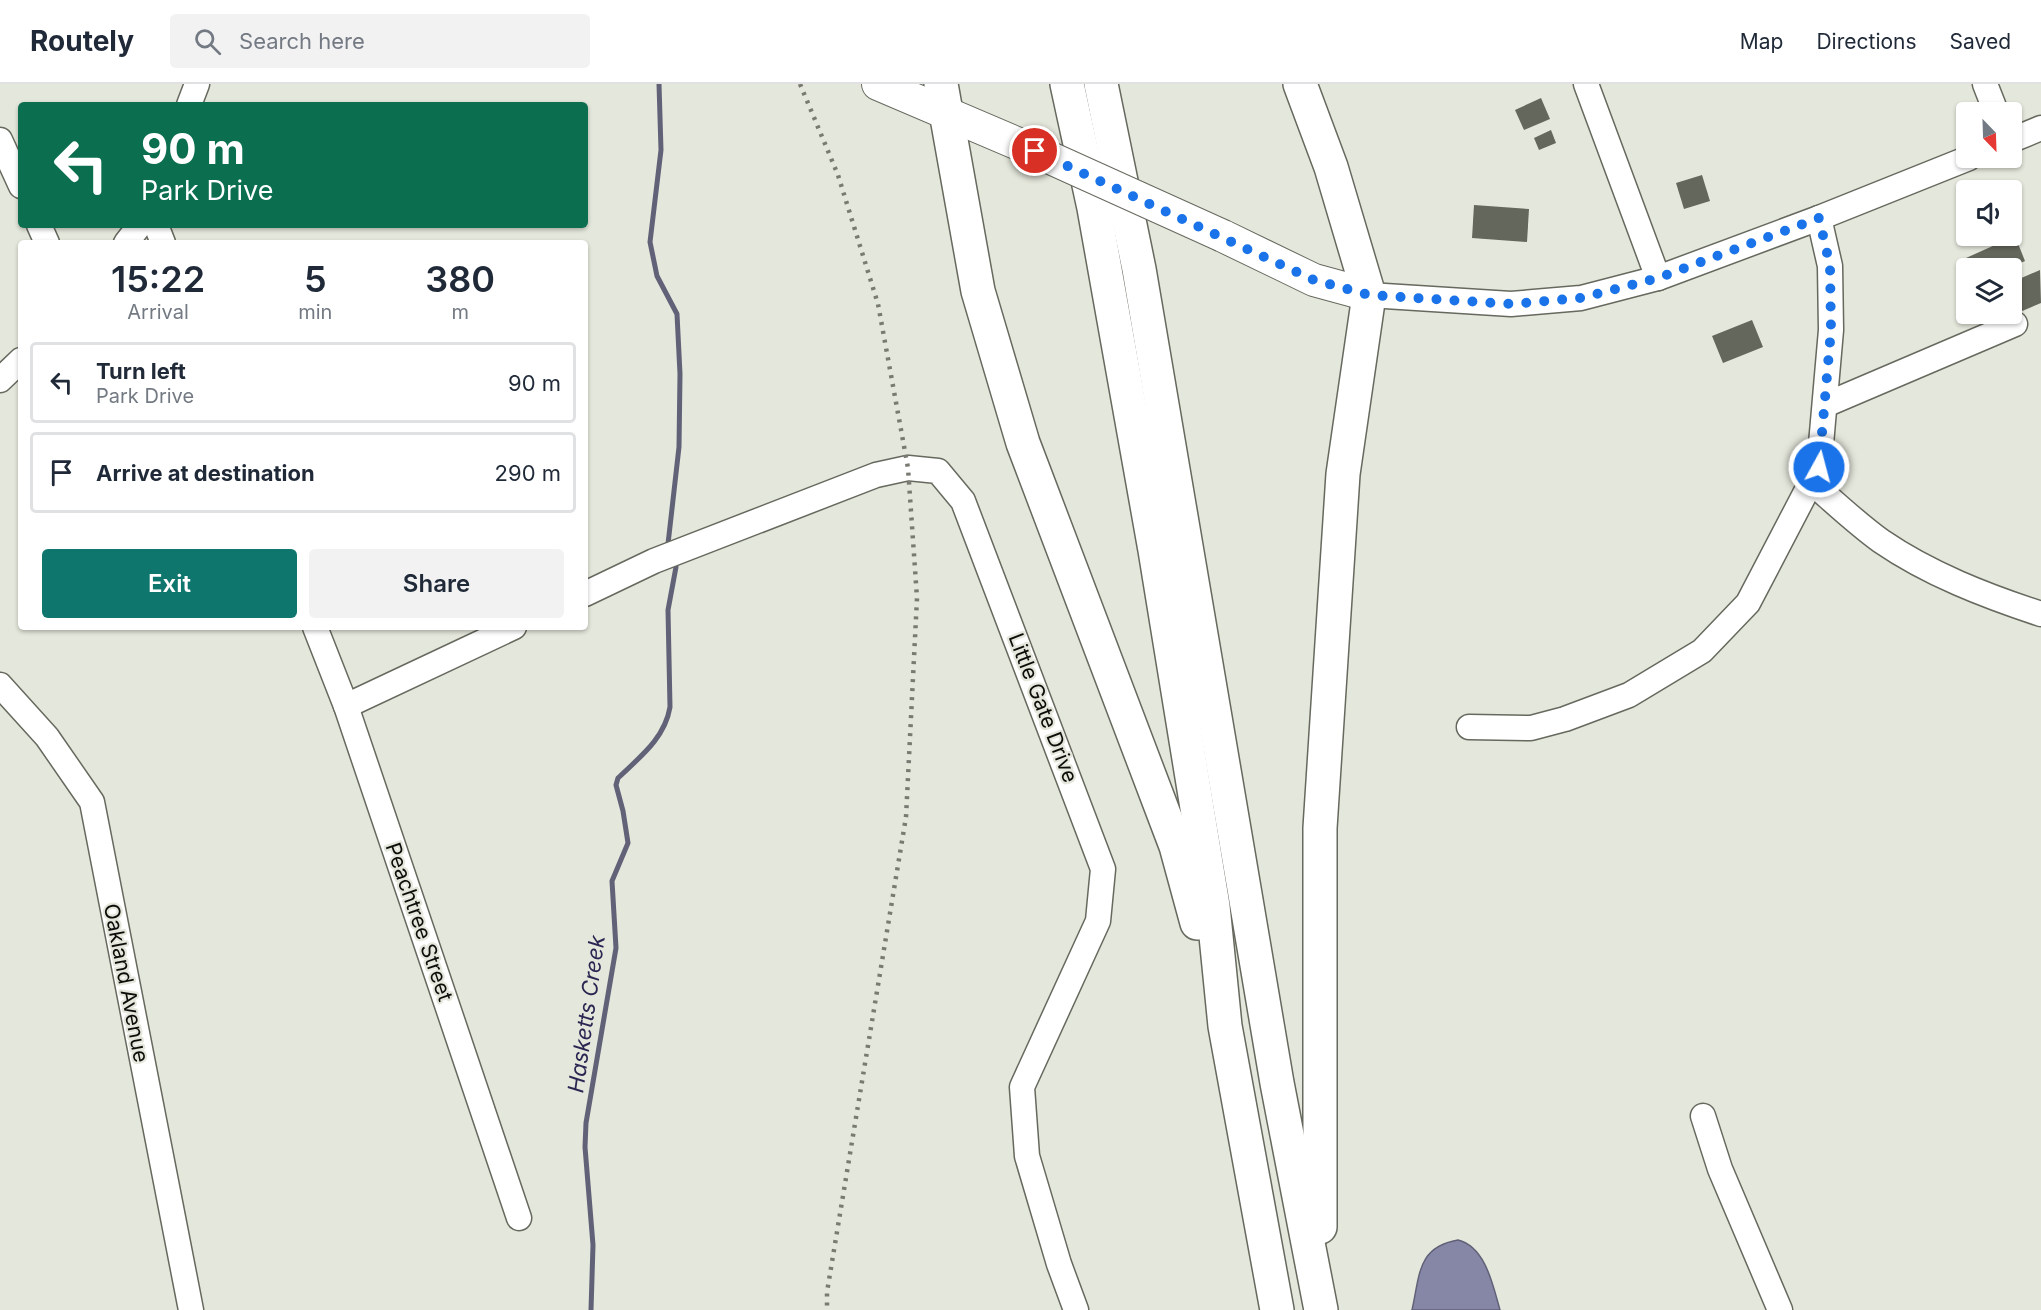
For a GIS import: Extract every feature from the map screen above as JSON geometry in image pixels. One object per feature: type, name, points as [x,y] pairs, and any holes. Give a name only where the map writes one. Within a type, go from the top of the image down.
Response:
[{"type":"highway","points":[[1068,84],[1094,208],[1155,550],[1213,906],[1225,1026],[1277,1310]]},
{"type":"highway","points":[[1101,84],[1141,280],[1273,1060],[1321,1305]]},
{"type":"highway","points":[[1300,84],[1331,167],[1369,295],[1343,474],[1320,828],[1321,1305]]},
{"type":"highway","points":[[943,98],[978,291],[1023,444],[1176,846],[1225,1026]]},
{"type":"main road","points":[[878,84],[943,98],[1035,151],[1314,280],[1369,295]]},
{"type":"street","points":[[190,102],[197,84]]},
{"type":"street","points":[[1586,84],[1658,278]]},
{"type":"street","points":[[1985,84],[1992,102]]},
{"type":"street","points":[[2022,136],[2041,128]]},
{"type":"street","points":[[0,140],[18,179]]},
{"type":"street","points":[[1369,295],[1511,304],[1581,298],[1658,278],[1819,218],[1956,163]]},
{"type":"street","points":[[1468,726],[1532,728],[1565,719],[1629,695],[1702,651],[1748,603],[1819,467],[1831,330],[1830,266],[1819,218]]},
{"type":"street","points":[[128,240],[138,228]]},
{"type":"street","points":[[1824,405],[2015,324]]},
{"type":"street","points":[[0,380],[18,363]]},
{"type":"street","name":"Little Gate Drive","points":[[588,593],[654,561],[876,475],[909,468],[938,471],[963,501],[1103,869],[1098,921],[1022,1087],[1027,1156],[1059,1264],[1076,1310]]},
{"type":"street","points":[[1810,481],[1880,540],[1910,559],[2003,601],[2041,614]]},
{"type":"street","name":"Peachtree Street","points":[[316,630],[346,706],[519,1218]]},
{"type":"street","points":[[346,706],[508,630]]},
{"type":"street","name":"Oakland Avenue","points":[[0,685],[47,737],[92,802],[191,1310]]},
{"type":"street","points":[[1703,1116],[1720,1169],[1780,1310]]},
{"type":"water","points":[[1458,1240],[1468,1244],[1482,1259],[1491,1279],[1500,1310],[1412,1310],[1419,1274],[1428,1256],[1435,1249]]},
{"type":"building","points":[[1541,98],[1550,119],[1524,130],[1515,110]]},
{"type":"building","points":[[1551,130],[1556,143],[1539,150],[1534,138]]},
{"type":"building","points":[[1702,175],[1710,201],[1684,209],[1676,183]]},
{"type":"building","points":[[1474,205],[1529,209],[1527,242],[1472,238]]},
{"type":"building","points":[[1993,246],[2019,246],[2025,261],[2022,262],[2022,258],[1966,258]]},
{"type":"building","points":[[2040,270],[2041,303],[2022,311],[2022,278]]},
{"type":"building","points":[[1752,320],[1763,347],[1723,363],[1712,336]]},
{"type":"waterway","name":"Hasketts Creek","points":[[659,84],[661,150],[650,242],[657,276],[677,314],[680,374],[679,447],[668,544]]},
{"type":"waterway","name":"Hasketts Creek","points":[[591,1310],[593,1245],[585,1147],[586,1123],[616,948],[612,881],[628,843],[616,785],[618,778],[657,738],[667,718],[670,707],[668,610],[676,567]]},
{"type":"railway","points":[[800,84],[838,175],[878,304],[908,468],[917,598],[906,817],[827,1292],[827,1310]]},
{"type":"route","points":[[1035,151],[1314,280],[1369,295],[1511,304],[1581,298],[1658,278],[1819,218],[1830,266],[1831,330],[1819,467]]}]
